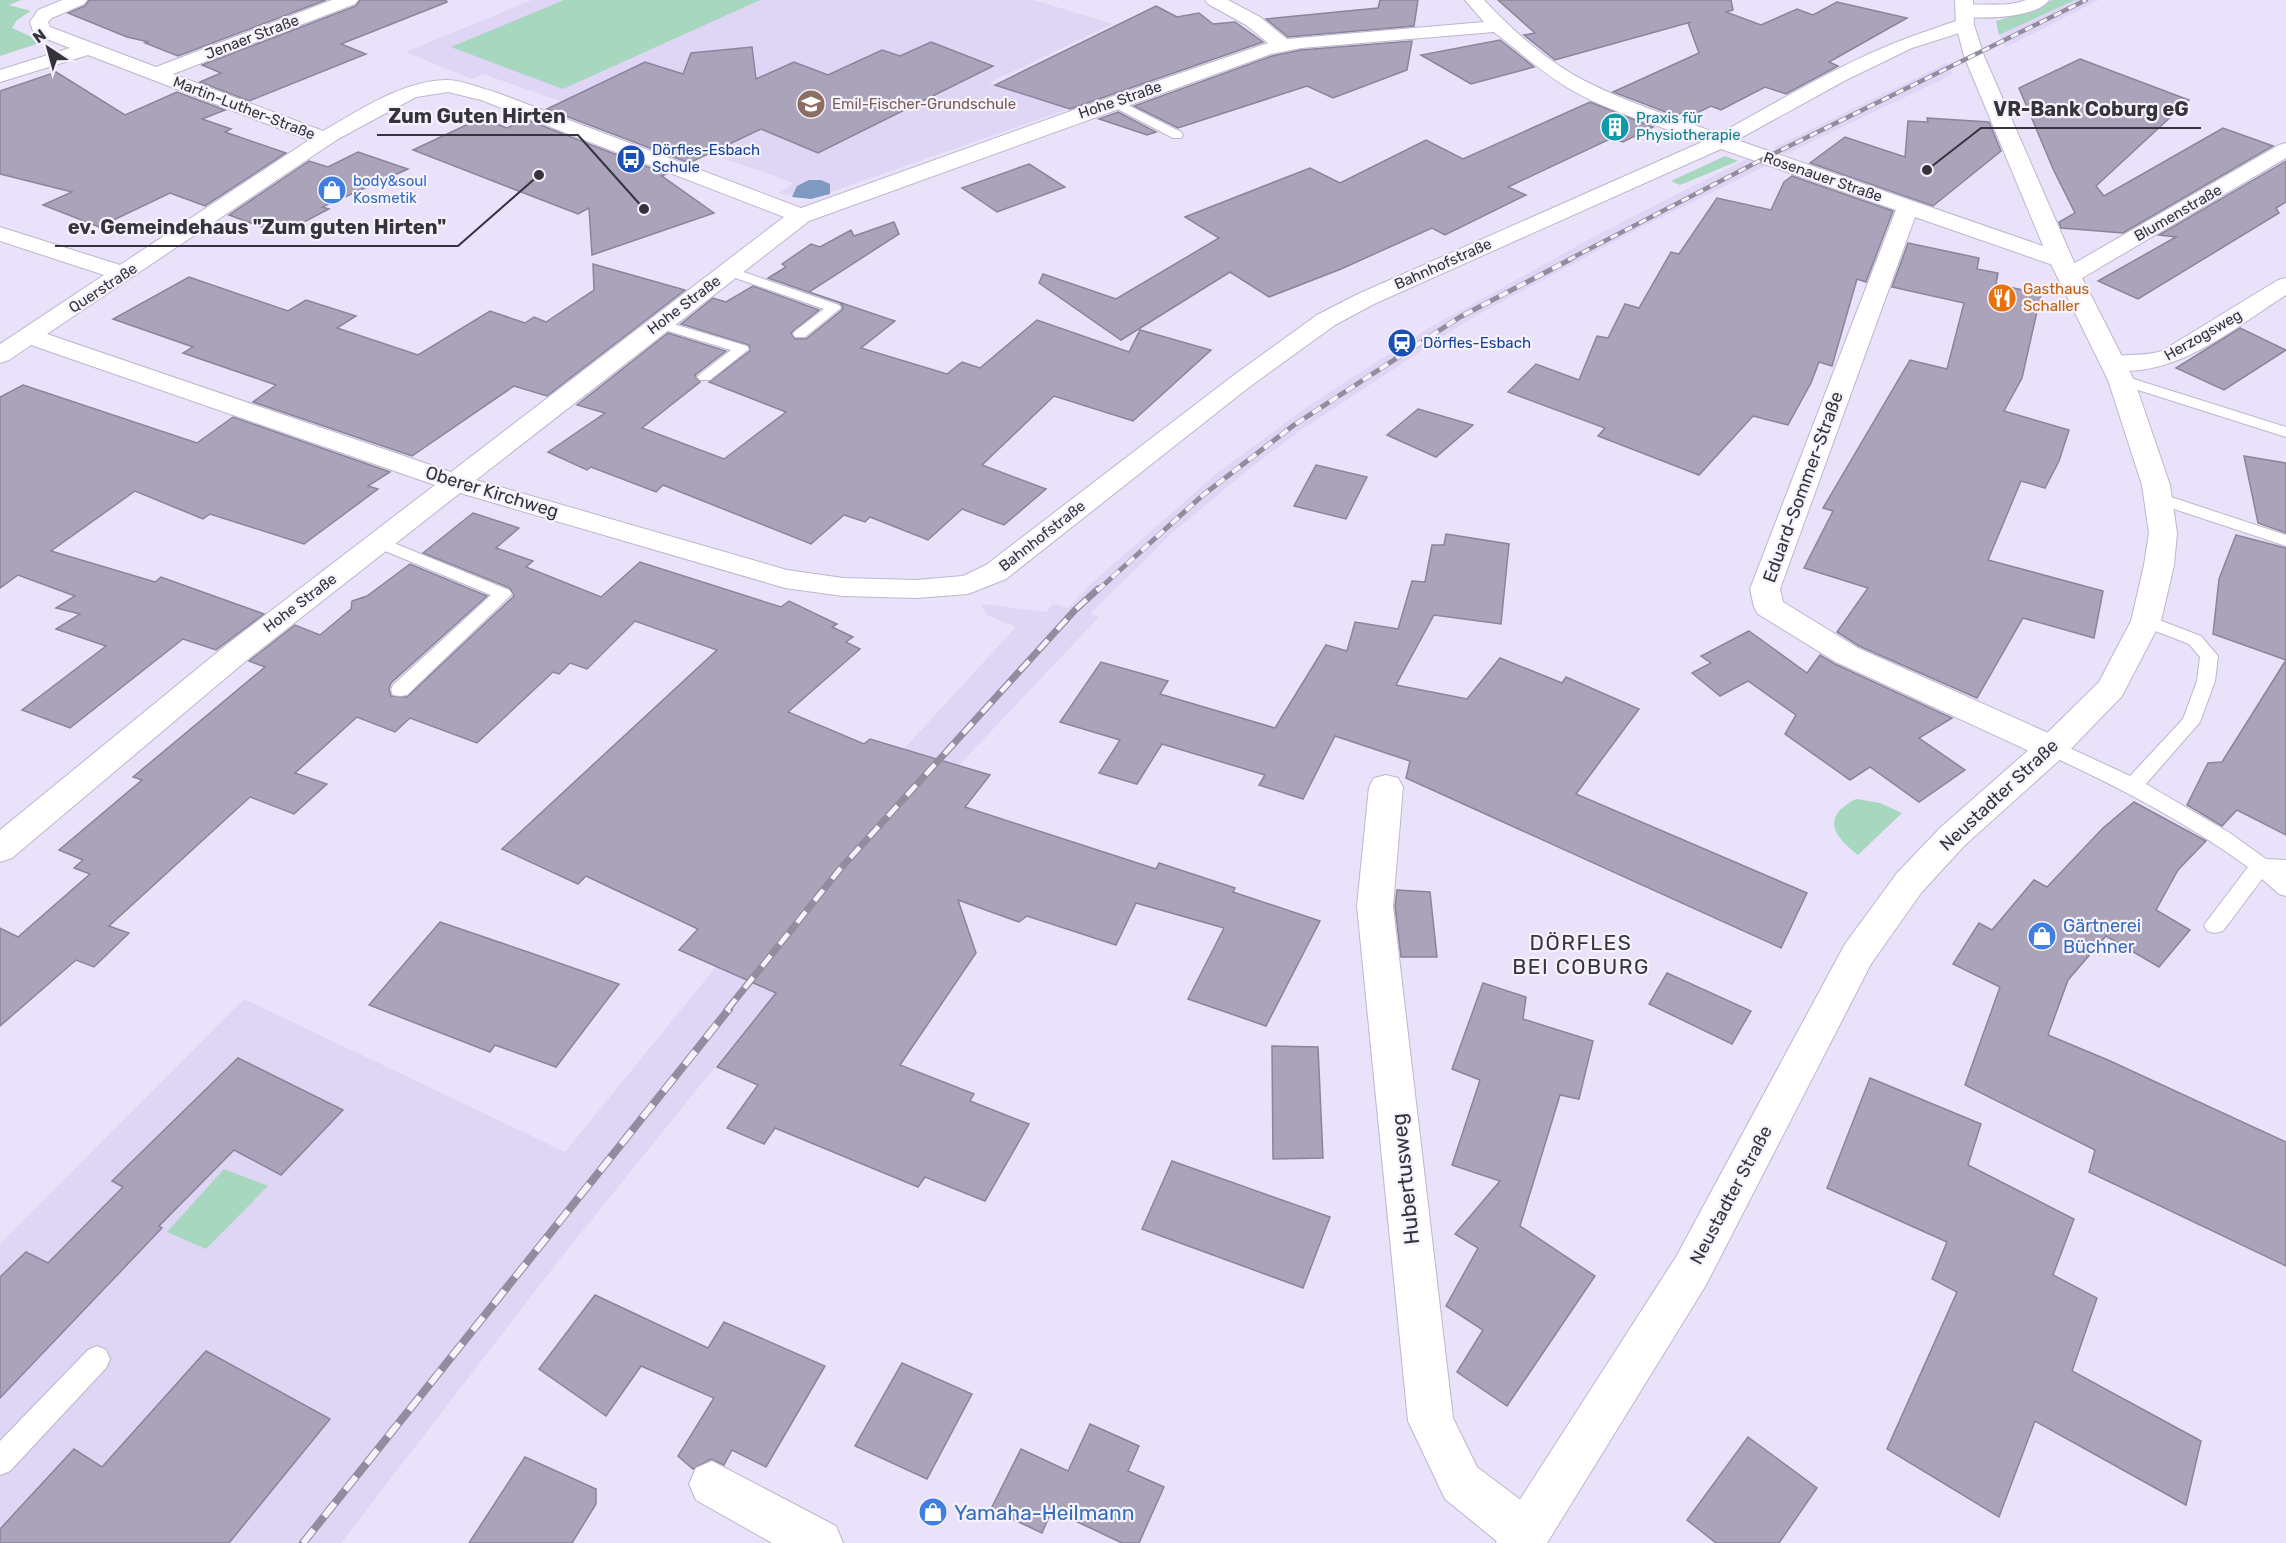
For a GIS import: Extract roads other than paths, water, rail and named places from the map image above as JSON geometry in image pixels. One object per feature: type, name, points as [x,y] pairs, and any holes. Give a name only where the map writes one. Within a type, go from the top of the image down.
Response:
[{"type":"street","name":"Martin-Luther-Straße","points":[[78,0],[45,14],[39,22],[41,30],[324,139],[409,93],[426,88],[448,86],[473,91],[530,111],[801,216]]},
{"type":"street","name":"Jenaer Straße","points":[[156,74],[349,0]]},
{"type":"street","points":[[1214,0],[1253,21],[1283,45]]},
{"type":"street","name":"Rosenauer Straße","points":[[1474,0],[1498,26],[1539,59],[1576,84],[1608,99],[1721,141],[1838,179],[2065,268]]},
{"type":"street","name":"Bahnhofstraße","points":[[968,585],[996,572],[1239,383],[1326,320],[1366,299],[1721,141],[1839,76],[1964,12],[2024,8],[2040,0]]},
{"type":"street","name":"Neustadter Straße","points":[[1523,1538],[1691,1271],[1858,954],[1909,883],[1952,837],[2052,748],[2111,688],[2146,621],[2159,566],[2163,533],[2159,498],[2117,371],[2065,268],[1974,56],[1964,12]]},
{"type":"street","name":"Hohe Straße","points":[[0,849],[236,653],[454,482],[801,216],[1114,102],[1283,45],[1498,26]]},
{"type":"street","points":[[0,76],[89,48]]},
{"type":"street","name":"Querstraße","points":[[0,355],[125,274],[324,139]]},
{"type":"street","name":"Blumenstraße","points":[[2065,268],[2286,149]]},
{"type":"street","name":"Eduard-Sommer-Straße","points":[[1908,207],[1765,589],[1769,607],[1848,655],[2052,748]]},
{"type":"street","points":[[0,234],[125,274]]},
{"type":"street","name":"Herzogsweg","points":[[2117,371],[2171,356],[2286,285]]},
{"type":"street","name":"Oberer Kirchweg","points":[[28,336],[454,482],[785,579],[843,587],[916,589],[968,585]]},
{"type":"street","name":"Hubertusweg","points":[[1386,787],[1375,906],[1431,1420],[1461,1483],[1523,1538]]},
{"type":"street","points":[[712,1484],[819,1543]]},
{"type":"lane","points":[[1114,102],[1178,135]]},
{"type":"lane","points":[[729,271],[834,308],[800,334]]},
{"type":"lane","points":[[660,324],[742,349],[705,377]]},
{"type":"lane","points":[[2117,371],[2286,432]]},
{"type":"lane","points":[[2159,498],[2286,541]]},
{"type":"lane","points":[[380,542],[503,594],[400,690]]},
{"type":"lane","points":[[2133,786],[2191,722],[2206,681],[2209,656],[2195,640],[2146,621]]},
{"type":"lane","points":[[2052,748],[2133,786],[2223,838],[2286,888]]},
{"type":"lane","points":[[2261,866],[2286,868]]},
{"type":"lane","points":[[2215,925],[2261,866]]},
{"type":"lane","points":[[0,1461],[97,1359]]},
{"type":"water","points":[[809,180],[821,180],[830,184],[830,194],[811,199],[792,197],[797,186]]},
{"type":"railway","points":[[1568,260],[1765,158],[2086,0]]},
{"type":"railway","points":[[1097,591],[1203,495],[1294,425],[1460,317],[1571,259]]},
{"type":"railway","points":[[727,1010],[840,869],[1075,610],[1098,589]]},
{"type":"railway","points":[[303,1543],[729,1009]]},
{"type":"place","name":"Emil-Fischer-Grundschule","points":[[811,104]]},
{"type":"place","name":"Praxis für Physiotherapie","points":[[1615,127]]},
{"type":"place","name":"Dörfles-Esbach Schule","points":[[631,159]]},
{"type":"place","name":"VR-Bank Coburg eG","points":[[1927,170]]},
{"type":"place","name":"ev. Gemeindehaus \"Zum guten Hirten\"","points":[[539,175]]},
{"type":"place","name":"body&soul Kosmetik","points":[[332,190]]},
{"type":"place","name":"Zum Guten Hirten","points":[[644,209]]},
{"type":"place","name":"Gasthaus Schaller","points":[[2002,298]]},
{"type":"place","name":"Dörfles-Esbach","points":[[1402,343]]},
{"type":"place","name":"Gärtnerei Büchner","points":[[2042,936]]},
{"type":"place","name":"Yamaha-Heilmann","points":[[933,1512]]},
{"type":"district","name":"DÖRFLES BEI COBURG","points":[[1581,954]]}]
